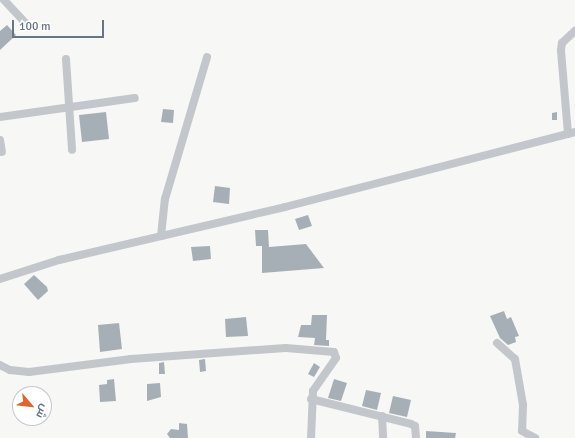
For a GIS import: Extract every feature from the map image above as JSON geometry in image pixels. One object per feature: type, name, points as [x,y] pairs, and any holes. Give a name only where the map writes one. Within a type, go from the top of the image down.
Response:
[{"type":"street","points":[[4,0],[28,27]]},
{"type":"street","points":[[0,279],[59,260],[433,170],[571,133],[562,43],[575,31]]},
{"type":"street","points":[[161,236],[165,200],[207,57]]},
{"type":"street","points":[[66,60],[72,150]]},
{"type":"street","points":[[0,117],[136,98]]},
{"type":"street","points":[[0,140],[2,152]]},
{"type":"street","points":[[496,343],[515,359],[523,405],[522,430],[535,438]]},
{"type":"street","points":[[0,365],[10,370],[29,372],[131,359],[278,348],[304,348],[334,352],[336,358],[313,391],[311,399],[311,438]]},
{"type":"street","points":[[311,399],[382,416],[415,426],[416,438]]},
{"type":"street","points":[[382,416],[383,438]]},
{"type":"building","points":[[7,25],[16,35],[0,50],[0,31]]},
{"type":"building","points":[[163,109],[174,110],[173,123],[161,122]]},
{"type":"building","points":[[106,112],[109,139],[82,142],[79,115]]},
{"type":"building","points":[[557,112],[557,120],[552,120],[552,113]]},
{"type":"building","points":[[215,186],[230,188],[229,204],[213,202]]},
{"type":"building","points":[[308,215],[312,226],[299,230],[295,219]]},
{"type":"building","points":[[255,230],[268,230],[269,247],[306,244],[324,268],[262,273],[262,246],[256,246]]},
{"type":"building","points":[[210,246],[211,259],[193,261],[191,247]]},
{"type":"building","points":[[34,275],[47,287],[48,291],[38,300],[24,284]]},
{"type":"building","points":[[504,311],[507,319],[511,317],[519,336],[515,337],[516,342],[508,345],[500,338],[490,316]]},
{"type":"building","points":[[312,315],[327,315],[326,340],[329,340],[329,346],[314,345],[315,338],[298,337],[301,325],[311,325]]},
{"type":"building","points":[[246,317],[248,336],[226,337],[225,319]]},
{"type":"building","points":[[119,323],[122,349],[100,352],[98,325]]},
{"type":"building","points":[[205,359],[206,371],[200,372],[199,360]]},
{"type":"building","points":[[164,362],[165,374],[159,374],[159,363]]},
{"type":"building","points":[[314,363],[320,367],[314,377],[308,374]]},
{"type":"building","points":[[114,379],[116,401],[100,402],[99,385],[107,384],[107,380]]},
{"type":"building","points":[[334,379],[347,383],[341,401],[328,398]]},
{"type":"building","points":[[160,383],[161,397],[147,401],[147,384]]},
{"type":"building","points":[[366,390],[381,393],[377,410],[362,406]]},
{"type":"building","points":[[393,396],[411,400],[407,417],[389,413]]},
{"type":"building","points":[[179,423],[187,424],[188,438],[170,438],[167,434],[171,429],[179,430]]},
{"type":"building","points":[[426,431],[456,433],[455,438],[426,438]]}]
